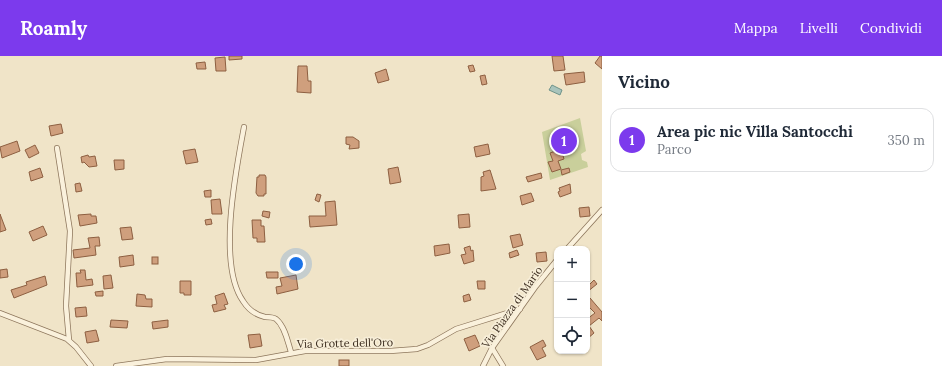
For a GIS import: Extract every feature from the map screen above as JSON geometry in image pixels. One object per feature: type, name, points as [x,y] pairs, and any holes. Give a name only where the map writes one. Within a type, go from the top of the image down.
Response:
[{"type":"street","points":[[244,127],[232,214],[230,255],[231,272],[236,289],[247,306],[257,314],[275,318],[280,323],[292,352]]},
{"type":"street","points":[[57,148],[70,231],[66,304],[69,340]]},
{"type":"street","points":[[570,246],[602,210]]},
{"type":"street","name":"Via Piazza di Mario","points":[[483,366],[492,348],[554,264]]},
{"type":"street","name":"Via Grotte dell'Oro","points":[[116,366],[171,359],[254,360],[305,350],[395,351],[420,348],[453,330],[520,309]]},
{"type":"street","points":[[0,313],[69,340],[91,366]]},
{"type":"street","points":[[492,348],[503,366]]},
{"type":"green space","points":[[580,118],[586,151],[581,154],[582,160],[587,162],[588,167],[550,180],[542,132]]},
{"type":"water","points":[[552,85],[562,90],[560,95],[549,90]]},
{"type":"building","points":[[229,56],[242,56],[242,59],[229,60]]},
{"type":"building","points":[[552,56],[563,56],[565,70],[554,71]]},
{"type":"building","points":[[600,56],[602,56],[602,69],[595,63]]},
{"type":"building","points":[[225,57],[226,71],[216,71],[215,58]]},
{"type":"building","points":[[205,62],[206,69],[197,69],[196,63]]},
{"type":"building","points":[[473,65],[475,71],[470,72],[468,66]]},
{"type":"building","points":[[298,66],[307,66],[308,81],[311,81],[311,93],[297,92]]},
{"type":"building","points":[[386,69],[389,80],[378,83],[375,73]]},
{"type":"building","points":[[584,72],[585,82],[566,85],[564,74]]},
{"type":"building","points":[[485,75],[487,84],[482,85],[480,76]]},
{"type":"building","points":[[61,124],[63,133],[51,136],[49,126]]},
{"type":"building","points":[[346,137],[353,137],[359,141],[359,148],[349,149],[350,145],[346,144]]},
{"type":"building","points":[[17,141],[20,151],[2,158],[0,147]]},
{"type":"building","points":[[488,144],[490,154],[476,157],[474,147]]},
{"type":"building","points":[[35,145],[39,153],[29,158],[25,150]]},
{"type":"building","points":[[195,149],[198,162],[186,164],[183,151]]},
{"type":"building","points":[[561,149],[564,159],[558,161],[561,169],[552,172],[548,162],[553,161],[550,153]]},
{"type":"building","points":[[88,155],[89,157],[95,156],[97,166],[89,167],[84,162],[82,163],[81,157]]},
{"type":"building","points":[[114,160],[124,160],[124,169],[115,170]]},
{"type":"building","points":[[398,167],[401,182],[390,184],[388,169]]},
{"type":"building","points":[[40,168],[43,177],[31,181],[29,172]]},
{"type":"building","points":[[569,168],[570,172],[562,175],[561,170]]},
{"type":"building","points":[[490,170],[496,189],[481,191],[481,177],[484,176],[483,172]]},
{"type":"building","points":[[541,173],[542,178],[528,182],[526,177]]},
{"type":"building","points":[[259,175],[265,175],[266,177],[266,194],[264,194],[264,196],[258,196],[256,193],[257,177],[259,177]]},
{"type":"building","points":[[80,183],[82,191],[76,192],[75,184]]},
{"type":"building","points":[[570,184],[571,193],[560,197],[558,192],[560,191],[559,188]]},
{"type":"building","points":[[211,190],[211,197],[205,197],[204,191]]},
{"type":"building","points":[[531,193],[534,201],[522,205],[520,196]]},
{"type":"building","points":[[317,194],[321,195],[319,202],[315,200]]},
{"type":"building","points":[[220,199],[222,214],[212,214],[211,200]]},
{"type":"building","points":[[335,201],[337,225],[310,227],[309,216],[326,216],[325,202]]},
{"type":"building","points":[[589,207],[590,216],[580,217],[579,208]]},
{"type":"building","points":[[263,211],[270,212],[269,218],[262,216]]},
{"type":"building","points":[[0,214],[6,230],[0,232]]},
{"type":"building","points":[[91,214],[91,216],[96,216],[97,223],[80,226],[78,215]]},
{"type":"building","points":[[469,214],[470,227],[459,228],[458,215]]},
{"type":"building","points":[[211,219],[212,224],[206,225],[205,220]]},
{"type":"building","points":[[252,220],[261,220],[261,226],[264,226],[265,242],[257,242],[257,238],[253,238]]},
{"type":"building","points":[[43,226],[47,235],[33,241],[29,232]]},
{"type":"building","points":[[131,227],[133,239],[122,240],[120,228]]},
{"type":"building","points":[[520,234],[523,245],[513,248],[510,236]]},
{"type":"building","points":[[99,237],[100,246],[95,246],[96,255],[74,258],[73,250],[90,248],[88,238]]},
{"type":"building","points":[[449,244],[450,253],[435,256],[434,246]]},
{"type":"building","points":[[470,246],[471,251],[473,250],[474,261],[464,264],[461,255],[466,254],[464,248]]},
{"type":"building","points":[[517,250],[519,255],[510,258],[509,253]]},
{"type":"building","points":[[546,252],[547,261],[537,262],[536,253]]},
{"type":"building","points":[[133,255],[134,265],[120,267],[119,257]]},
{"type":"building","points":[[152,257],[158,257],[158,264],[152,264]]},
{"type":"building","points":[[7,269],[8,277],[0,278],[0,270]]},
{"type":"building","points":[[80,270],[85,270],[86,280],[92,279],[93,285],[77,287],[76,273],[81,273]]},
{"type":"building","points":[[266,272],[278,272],[278,278],[267,278]]},
{"type":"building","points":[[111,275],[113,288],[104,289],[103,276]]},
{"type":"building","points":[[296,275],[298,289],[277,294],[276,287],[282,286],[280,278]]},
{"type":"building","points":[[45,276],[47,285],[14,298],[11,290],[27,285],[26,282]]},
{"type":"building","points":[[594,280],[597,284],[590,290],[590,284]]},
{"type":"building","points":[[180,281],[191,281],[191,295],[184,295],[184,293],[180,293]]},
{"type":"building","points":[[477,281],[485,281],[485,289],[478,289]]},
{"type":"building","points":[[103,291],[103,296],[96,296],[95,292]]},
{"type":"building","points":[[224,293],[228,304],[224,305],[226,309],[214,312],[212,305],[217,304],[215,296]]},
{"type":"building","points":[[137,294],[145,295],[146,299],[152,299],[152,307],[136,306]]},
{"type":"building","points":[[469,294],[471,300],[464,302],[463,296]]},
{"type":"building","points":[[590,298],[602,312],[602,321],[599,318],[590,325],[590,317],[595,313],[590,308]]},
{"type":"building","points":[[86,307],[87,316],[76,317],[75,308]]},
{"type":"building","points":[[111,320],[128,321],[127,328],[110,327]]},
{"type":"building","points":[[168,320],[168,327],[153,329],[152,322]]},
{"type":"building","points":[[590,327],[594,333],[590,336]]},
{"type":"building","points":[[96,330],[99,341],[87,343],[85,332]]},
{"type":"building","points":[[260,334],[262,346],[250,348],[248,335]]},
{"type":"building","points":[[475,335],[480,346],[469,351],[464,339]]},
{"type":"building","points":[[543,340],[546,346],[542,348],[546,356],[537,360],[530,347]]},
{"type":"building","points":[[339,360],[349,360],[349,366],[339,366]]},
{"type":"place","name":"Area pic nic Villa Santocchi","points":[[564,141]]}]
